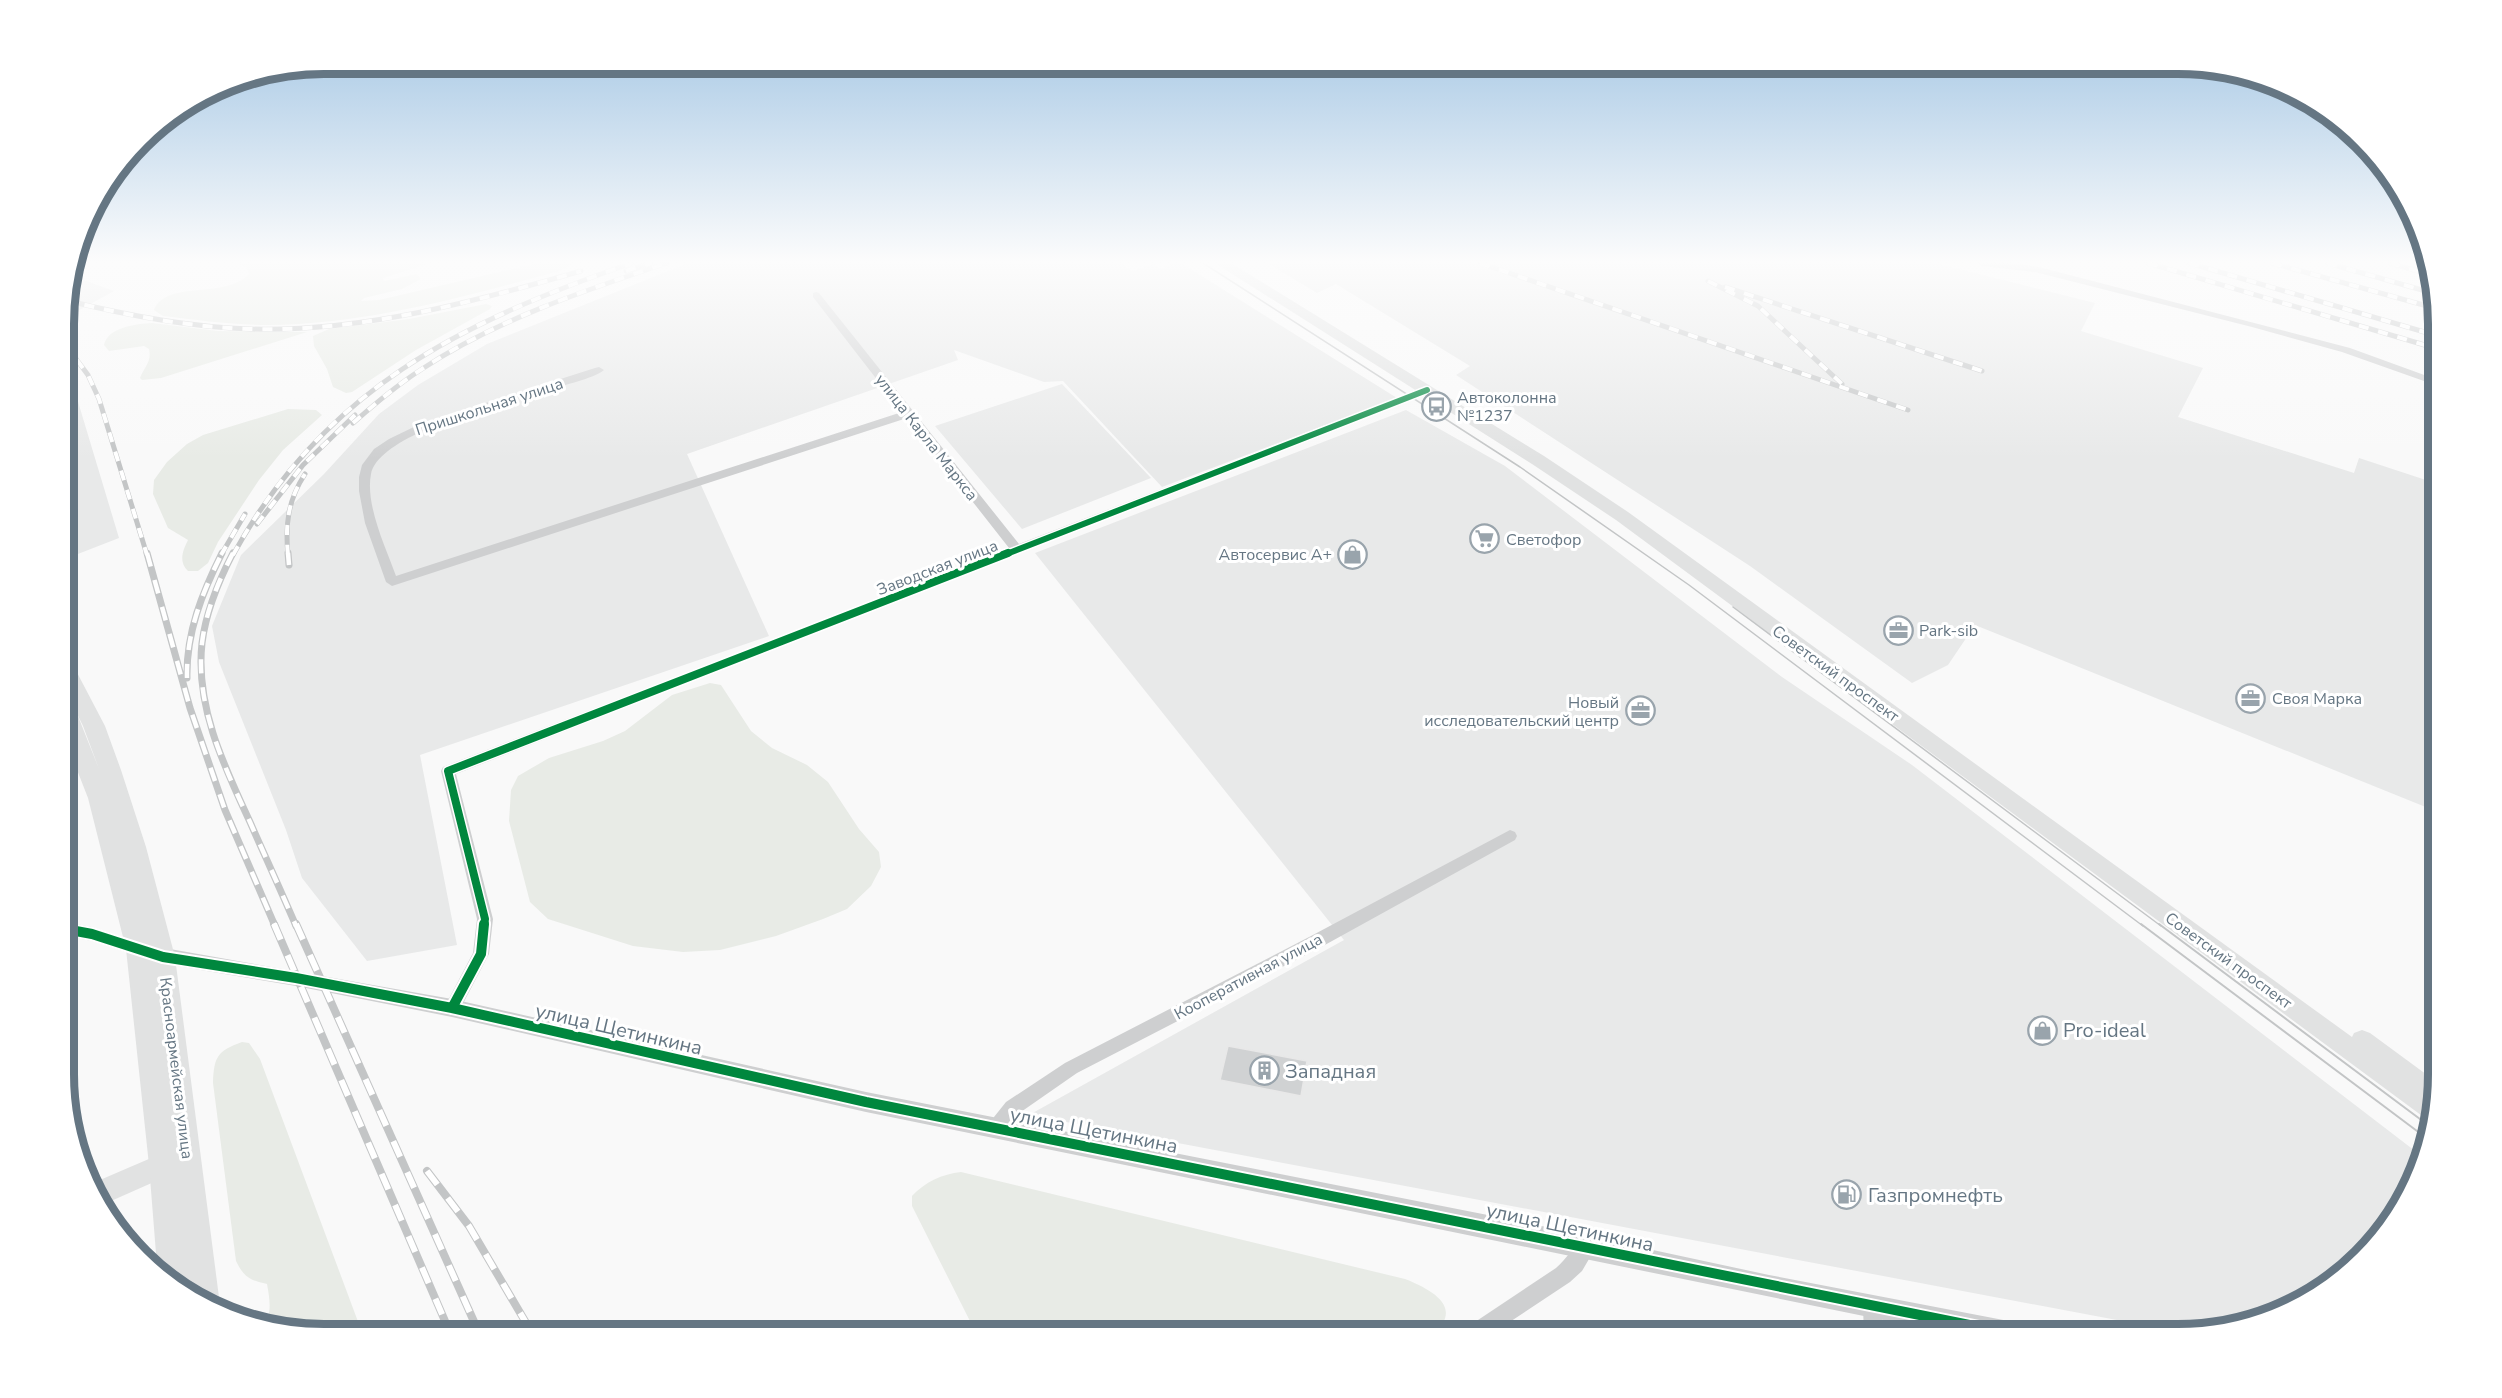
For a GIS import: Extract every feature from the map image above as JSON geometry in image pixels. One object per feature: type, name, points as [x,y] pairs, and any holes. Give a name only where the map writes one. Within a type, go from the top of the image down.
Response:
[{"type":"main road","name":"Советский проспект","points":[[1331,328],[1629,509],[2428,1089]]},
{"type":"main road","name":"Советский проспект","points":[[1338,328],[1622,516],[2426,1106]]},
{"type":"main road","name":"Красноармейская улица","points":[[74,686],[94,726],[110,770],[134,847],[163,957],[176,1159],[173,1274]]},
{"type":"main road","name":"Красноармейская улица","points":[[74,734],[99,798],[138,949],[203,1293]]},
{"type":"main road","points":[[103,1192],[176,1159]]},
{"type":"street","name":"улица Карла Маркса","points":[[841,328],[907,414],[1017,550]]},
{"type":"street","points":[[2268,328],[2346,350],[2428,379]]},
{"type":"street","name":"Пришкольная улица","points":[[599,370],[424,426],[397,439],[375,456],[368,464],[364,475],[365,498],[392,582],[907,414]]},
{"type":"street","name":"Заводская улица","points":[[452,1008],[481,954],[485,919],[448,771],[1431,388]]},
{"type":"street","name":"Кооперативная улица","points":[[995,1126],[1012,1108],[1071,1068],[1317,941],[1510,836]]},
{"type":"street","points":[[74,931],[138,949]]},
{"type":"street","name":"улица Щетинкина","points":[[138,949],[163,957],[296,978],[452,1008],[866,1102],[995,1126],[1963,1324]]},
{"type":"street","points":[[1490,1324],[1563,1275],[1575,1264],[1587,1247]]},
{"type":"street","points":[[1872,1306],[1873,1324]]},
{"type":"shaded area","points":[[195,328],[218,331],[307,332],[161,378],[142,380],[140,378],[149,361],[149,349],[144,346],[109,351],[104,345],[111,334],[117,330]]},
{"type":"shaded area","points":[[455,328],[416,350],[352,392],[346,393],[333,387],[327,369],[314,346],[313,336],[329,329]]},
{"type":"shaded area","points":[[526,328],[1285,328],[1397,398],[1162,487],[1063,381],[1044,382],[954,350],[958,360],[687,454],[769,636],[420,755],[457,945],[367,961],[302,878],[286,830],[219,662],[212,626],[241,555],[324,474],[379,414],[418,385],[487,344]]},
{"type":"shaded area","points":[[1408,328],[2082,328],[2081,331],[2203,368],[2178,417],[2354,473],[2359,458],[2428,481],[2428,808],[1975,625],[1948,665],[1912,683],[1750,566],[1456,375],[1470,366]]},
{"type":"shaded area","points":[[1062,384],[1151,478],[1022,529],[935,426]]},
{"type":"shaded area","points":[[74,388],[119,538],[74,556]]},
{"type":"shaded area","points":[[288,409],[316,410],[322,415],[283,450],[259,480],[218,542],[208,563],[198,571],[188,571],[182,560],[188,540],[168,528],[153,494],[154,480],[167,462],[187,444],[203,435]]},
{"type":"shaded area","points":[[1406,410],[1505,466],[1782,677],[1912,765],[2416,1152],[2403,1185],[2377,1227],[2355,1251],[2331,1273],[2289,1299],[2227,1320],[2195,1324],[2138,1324],[1029,1115],[1344,940],[1035,553]]},
{"type":"shaded area","points":[[710,683],[721,685],[751,731],[772,748],[807,765],[828,782],[859,829],[879,852],[881,867],[871,886],[847,909],[776,936],[720,950],[683,952],[633,946],[548,919],[530,902],[509,821],[511,790],[518,776],[549,758],[603,741],[625,731],[672,695]]},
{"type":"shaded area","points":[[242,1042],[249,1043],[260,1059],[359,1324],[307,1324],[267,1318],[270,1306],[267,1284],[248,1277],[236,1261],[213,1083],[214,1067],[218,1056]]},
{"type":"shaded area","points":[[961,1172],[1405,1279],[1425,1288],[1441,1300],[1446,1316],[1442,1324],[971,1324],[912,1206],[912,1196],[922,1187],[947,1175]]},
{"type":"building","name":"Западная","points":[[1228,1046],[1307,1061],[1301,1096],[1220,1080]]},
{"type":"tram line","points":[[1304,328],[1520,467],[1689,585],[2143,926]]},
{"type":"tram line","points":[[1733,607],[2161,926]]},
{"type":"tram line","points":[[2141,924],[2421,1134]]},
{"type":"tram line","points":[[2159,924],[2424,1122]]},
{"type":"railway","points":[[232,328],[303,328]]},
{"type":"railway","points":[[233,555],[269,498],[309,448],[354,406],[402,369],[474,328]]},
{"type":"railway","points":[[353,423],[413,375],[496,328]]},
{"type":"railway","points":[[1670,328],[1908,410]]},
{"type":"railway","points":[[1782,328],[1842,384]]},
{"type":"railway","points":[[1851,328],[1982,371]]},
{"type":"railway","points":[[2368,328],[2428,346]]},
{"type":"railway","points":[[2412,328],[2428,333]]},
{"type":"railway","points":[[74,356],[88,375],[99,399],[147,555]]},
{"type":"railway","points":[[257,524],[303,465],[355,415]]},
{"type":"railway","points":[[288,555],[287,533],[291,503],[305,474]]},
{"type":"railway","points":[[221,554],[245,514]]},
{"type":"railway","points":[[147,553],[190,708],[225,810],[275,926]]},
{"type":"railway","points":[[233,553],[206,620],[201,666],[203,690],[207,713],[222,757],[296,926]]},
{"type":"railway","points":[[288,553],[289,565]]},
{"type":"railway","points":[[187,678],[192,629],[208,583],[221,554]]},
{"type":"railway","points":[[274,924],[446,1324]]},
{"type":"railway","points":[[296,924],[475,1324]]},
{"type":"railway","points":[[427,1171],[469,1226],[527,1324]]},
{"type":"cycle path","points":[[452,1008],[481,954],[485,919],[448,771],[1427,390]]},
{"type":"cycle path","points":[[74,931],[92,934],[163,957],[296,978],[452,1008],[866,1102],[1513,1231],[1769,1286],[1963,1324]]},
{"type":"place","name":"Автоколонна №1237","points":[[1436,406]]},
{"type":"place","name":"Светофор","points":[[1485,539]]},
{"type":"place","name":"Автосервис А+","points":[[1353,554]]},
{"type":"place","name":"Park-sib","points":[[1898,630]]},
{"type":"place","name":"Своя Марка","points":[[2251,698]]},
{"type":"place","name":"Новый исследовательский центр","points":[[1640,711]]},
{"type":"place","name":"Pro-ideal","points":[[2042,1030]]},
{"type":"place","name":"Западная","points":[[1264,1071]]},
{"type":"place","name":"Газпромнефть","points":[[1847,1195]]}]
